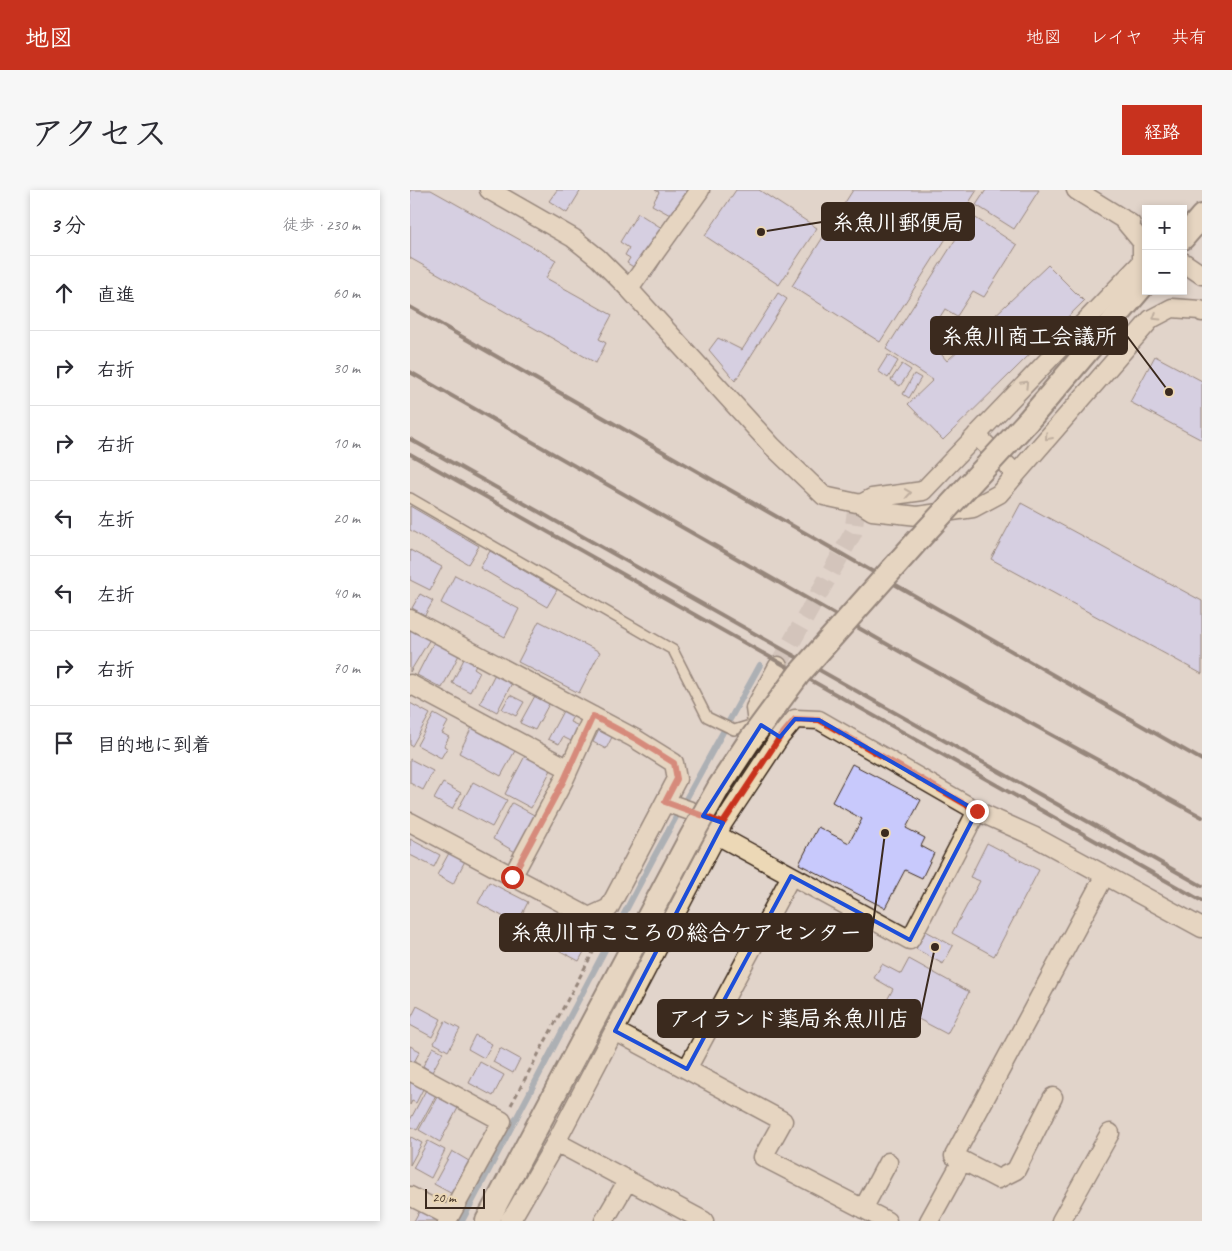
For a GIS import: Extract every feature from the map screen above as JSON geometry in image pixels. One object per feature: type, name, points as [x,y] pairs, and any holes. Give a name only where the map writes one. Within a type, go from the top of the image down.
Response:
[{"type":"street","points":[[489,190],[573,238],[598,258],[630,289],[772,446],[824,496],[861,504],[872,511],[918,516],[973,508],[999,494],[1151,319],[1172,308],[1200,310],[1202,312]]},
{"type":"street","points":[[630,289],[700,190]]},
{"type":"street","points":[[1076,190],[1142,232]]},
{"type":"street","points":[[1187,233],[1202,216]]},
{"type":"street","points":[[861,504],[872,498],[923,491],[1142,262],[1142,242],[1122,218]]},
{"type":"street","points":[[1187,265],[1202,275]]},
{"type":"street","points":[[487,1221],[692,835],[719,786],[748,743],[799,674],[1026,422],[1142,287]]},
{"type":"street","points":[[976,435],[1016,474]]},
{"type":"street","points":[[410,619],[634,738],[674,763],[677,779],[609,908],[589,918],[410,822]]},
{"type":"street","points":[[778,666],[755,708],[757,723],[780,737]]},
{"type":"street","points":[[410,684],[568,768]]},
{"type":"street","points":[[512,877],[593,716]]},
{"type":"street","points":[[509,1221],[516,1213],[556,1142],[720,829],[780,737],[795,719],[819,720],[977,811],[1033,836],[1202,928]]},
{"type":"street","points":[[665,802],[720,829],[791,876],[910,940],[977,811]]},
{"type":"street","points":[[1053,1097],[1016,1170],[998,1179],[954,1156],[1104,875]]},
{"type":"street","points":[[686,1069],[791,876]]},
{"type":"street","points":[[615,1031],[783,1121],[763,1157],[887,1221]]},
{"type":"street","points":[[410,1071],[502,1121],[448,1219],[410,1196]]},
{"type":"street","points":[[1061,1221],[1110,1132]]},
{"type":"street","points":[[556,1142],[628,1180],[677,1215],[704,1221]]},
{"type":"street","points":[[929,1221],[962,1161]]},
{"type":"street","points":[[863,1209],[888,1162]]},
{"type":"street","points":[[604,1221],[628,1180]]},
{"type":"lane","points":[[410,498],[673,650],[707,716],[734,730],[757,723]]},
{"type":"path","points":[[502,1121],[607,926],[602,911]]},
{"type":"highlighted area","points":[[795,719],[819,720],[977,811],[910,940],[791,876],[687,1069],[615,1031],[723,823],[703,816],[761,725],[780,737]]},
{"type":"building","points":[[410,190],[431,190],[556,260],[546,278],[612,315],[599,339],[606,343],[596,363],[410,258]]},
{"type":"building","points":[[557,190],[581,190],[567,213],[549,201]]},
{"type":"building","points":[[655,190],[699,190],[681,221],[652,205],[659,192]]},
{"type":"building","points":[[736,190],[759,190],[817,228],[779,285],[705,236]]},
{"type":"building","points":[[853,190],[977,190],[880,342],[792,286]]},
{"type":"building","points":[[986,190],[1039,190],[1014,229],[976,205]]},
{"type":"building","points":[[638,213],[676,237],[651,278],[627,263],[630,258],[625,255],[629,248],[620,242]]},
{"type":"building","points":[[971,215],[1017,245],[984,297],[973,291],[957,316],[945,309],[931,331],[942,338],[936,348],[947,361],[1048,265],[1084,301],[943,440],[908,404],[933,380],[886,349]]},
{"type":"building","points":[[778,293],[787,299],[735,381],[709,350],[718,338],[742,350]]},
{"type":"building","points":[[888,355],[898,361],[888,378],[878,371]]},
{"type":"building","points":[[1155,356],[1202,381],[1202,440],[1130,402]]},
{"type":"building","points":[[902,364],[911,370],[900,386],[891,380]]},
{"type":"building","points":[[914,374],[921,378],[909,398],[903,394]]},
{"type":"building","points":[[1021,503],[1202,601],[1202,674],[991,559]]},
{"type":"building","points":[[410,506],[479,546],[468,564],[410,530]]},
{"type":"building","points":[[410,550],[442,567],[430,590],[410,580]]},
{"type":"building","points":[[490,551],[557,590],[547,607],[480,568]]},
{"type":"building","points":[[455,575],[519,609],[505,637],[441,603]]},
{"type":"building","points":[[420,594],[433,601],[425,615],[412,608]]},
{"type":"building","points":[[539,621],[600,652],[579,693],[518,662]]},
{"type":"building","points":[[410,627],[430,639],[410,672]]},
{"type":"building","points":[[435,640],[460,653],[442,688],[417,675]]},
{"type":"building","points":[[465,657],[477,663],[474,668],[480,672],[470,692],[452,683]]},
{"type":"building","points":[[496,672],[513,681],[497,712],[480,703]]},
{"type":"building","points":[[536,694],[550,702],[535,730],[520,723]]},
{"type":"building","points":[[510,695],[524,702],[516,716],[502,709]]},
{"type":"building","points":[[410,703],[430,714],[412,746],[410,745]]},
{"type":"building","points":[[563,711],[573,716],[570,722],[579,726],[571,741],[563,737],[559,744],[548,739]]},
{"type":"building","points":[[434,714],[448,722],[442,733],[449,737],[444,746],[447,748],[441,758],[417,745]]},
{"type":"building","points":[[473,725],[516,749],[501,776],[459,753]]},
{"type":"building","points":[[599,730],[612,737],[606,749],[593,742]]},
{"type":"building","points":[[526,754],[552,768],[531,808],[505,794]]},
{"type":"building","points":[[410,759],[433,771],[423,790],[410,783]]},
{"type":"building","points":[[852,764],[921,800],[906,828],[925,838],[921,846],[934,853],[922,878],[905,870],[885,908],[799,864],[818,827],[849,843],[862,819],[832,802]]},
{"type":"building","points":[[473,782],[507,800],[492,827],[458,809]]},
{"type":"building","points":[[443,783],[461,793],[452,809],[434,799]]},
{"type":"building","points":[[512,803],[536,816],[517,853],[493,839]]},
{"type":"building","points":[[410,839],[440,855],[434,867],[410,855]]},
{"type":"building","points":[[987,843],[1039,870],[994,956],[952,933],[980,881],[970,877]]},
{"type":"building","points":[[449,853],[465,861],[453,884],[437,875]]},
{"type":"building","points":[[489,882],[528,902],[517,924],[478,903]]},
{"type":"building","points":[[563,914],[595,931],[579,961],[547,944]]},
{"type":"building","points":[[926,931],[953,946],[943,964],[916,949]]},
{"type":"building","points":[[909,959],[969,992],[947,1034],[886,1002],[893,989],[874,978],[882,964],[901,974]]},
{"type":"building","points":[[417,1006],[441,1019],[432,1037],[410,1025],[410,1020]]},
{"type":"building","points":[[445,1021],[460,1029],[448,1051],[434,1043]]},
{"type":"building","points":[[475,1035],[492,1044],[484,1058],[468,1049]]},
{"type":"building","points":[[410,1046],[420,1051],[413,1064],[410,1063]]},
{"type":"building","points":[[433,1047],[443,1052],[432,1072],[423,1066]]},
{"type":"building","points":[[500,1048],[520,1059],[513,1073],[493,1062]]},
{"type":"building","points":[[480,1062],[504,1075],[493,1096],[469,1083]]},
{"type":"building","points":[[410,1078],[422,1084],[420,1087],[423,1089],[416,1103],[412,1101],[410,1105]]},
{"type":"building","points":[[427,1088],[437,1093],[417,1130],[410,1126],[410,1120]]},
{"type":"building","points":[[437,1097],[458,1108],[440,1142],[419,1130]]},
{"type":"building","points":[[411,1137],[422,1143],[410,1165],[410,1139]]},
{"type":"building","points":[[428,1141],[445,1150],[431,1178],[413,1168]]},
{"type":"building","points":[[452,1151],[474,1164],[456,1196],[434,1184]]},
{"type":"building","points":[[420,1210],[439,1220],[439,1221],[414,1221]]},
{"type":"waterway","points":[[462,1221],[654,857],[760,665]]},
{"type":"tunnel","points":[[778,666],[853,533],[857,504]]},
{"type":"railway","points":[[410,307],[1202,760]]},
{"type":"railway","points":[[410,372],[913,659],[1202,817]]},
{"type":"railway","points":[[410,439],[1202,886]]},
{"type":"railway","points":[[410,454],[1202,901]]},
{"type":"place","name":"糸魚川郵便局","points":[[761,232]]},
{"type":"place","name":"糸魚川商工会議所","points":[[1169,392]]},
{"type":"place","name":"糸魚川市こころの総合ケアセンター","points":[[885,833]]},
{"type":"place","name":"アイランド薬局糸魚川店","points":[[935,947]]},
{"type":"route","points":[[512,877],[564,780],[593,716],[634,738],[674,763],[677,779],[665,802],[723,823],[780,737],[795,719],[819,720],[977,811]]}]
